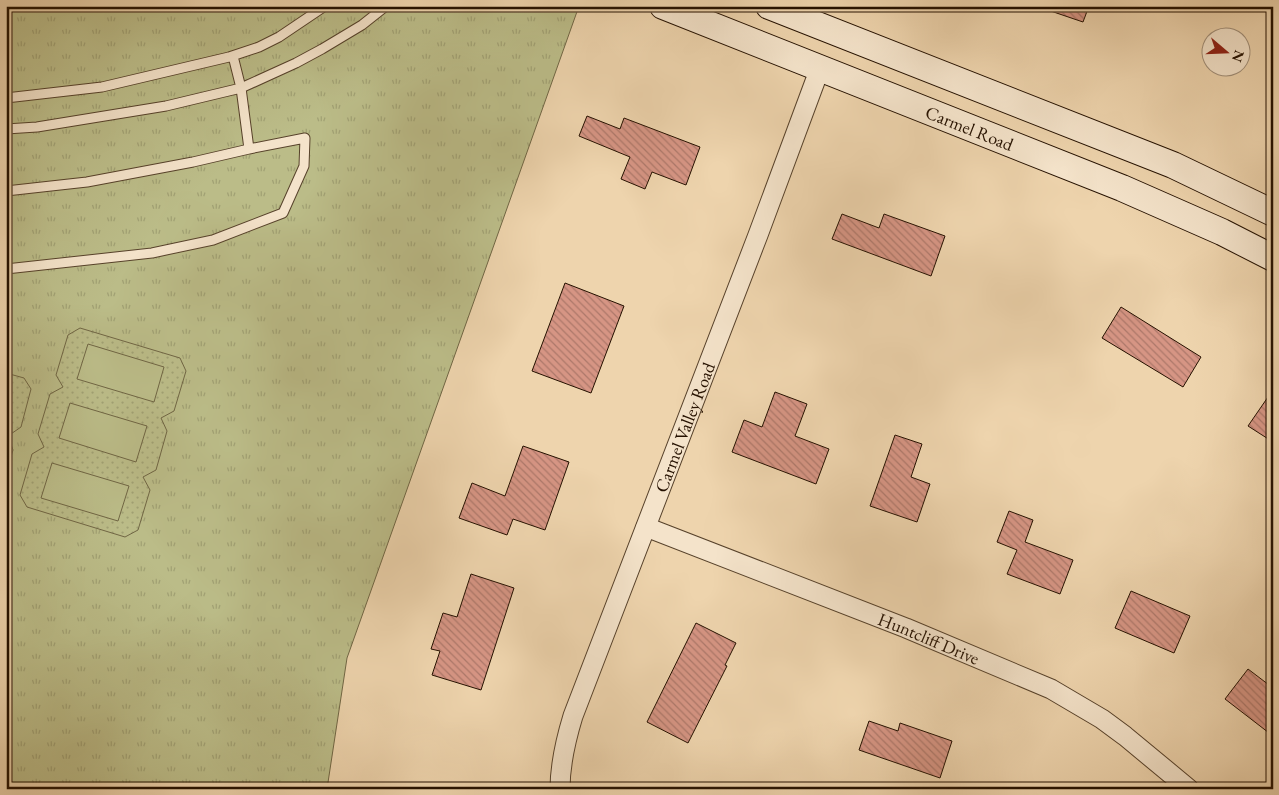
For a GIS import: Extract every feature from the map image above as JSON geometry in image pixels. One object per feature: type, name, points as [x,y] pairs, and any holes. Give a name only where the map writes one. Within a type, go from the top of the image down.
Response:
[{"type":"main road","name":"Carmel Road","points":[[663,6],[1122,188],[1222,232],[1273,258]]},
{"type":"main road","points":[[769,6],[1173,165],[1273,213]]},
{"type":"street","name":"Carmel Valley Road","points":[[560,789],[560,775],[567,735],[573,716],[758,235],[820,68]]},
{"type":"street","name":"Huntcliff Drive","points":[[646,527],[906,628],[1051,689],[1102,719],[1126,736],[1189,789]]},
{"type":"lane","points":[[6,98],[102,87],[233,56],[259,47],[279,37],[324,6]]},
{"type":"lane","points":[[6,130],[37,127],[166,106],[241,88],[316,53],[362,25],[386,6]]},
{"type":"lane","points":[[233,56],[241,88],[249,149]]},
{"type":"lane","points":[[6,191],[87,182],[305,138],[304,166],[283,213],[213,240],[152,253],[6,269]]},
{"type":"green space","points":[[6,6],[579,6],[347,658],[327,789],[6,789]]},
{"type":"green space","points":[[80,328],[180,358],[186,371],[174,411],[161,418],[167,431],[156,470],[143,477],[150,490],[138,530],[125,537],[27,507],[20,495],[32,454],[44,447],[38,434],[50,394],[63,387],[56,375],[68,335]]},
{"type":"green space","points":[[88,344],[164,367],[154,402],[77,379]]},
{"type":"green space","points":[[6,373],[24,378],[31,389],[21,427],[8,436],[13,450],[6,473]]},
{"type":"green space","points":[[70,403],[147,426],[136,462],[59,438]]},
{"type":"green space","points":[[52,463],[129,486],[118,521],[41,498]]},
{"type":"building","points":[[1036,6],[1089,6],[1083,22]]},
{"type":"building","points":[[587,116],[620,129],[624,118],[700,147],[686,185],[652,172],[645,189],[621,179],[630,157],[579,136]]},
{"type":"building","points":[[842,214],[879,228],[884,214],[945,236],[931,276],[832,239]]},
{"type":"building","points":[[565,283],[624,306],[591,393],[532,371]]},
{"type":"building","points":[[1121,307],[1201,357],[1183,387],[1102,338]]},
{"type":"building","points":[[775,392],[807,404],[795,436],[829,449],[816,484],[732,452],[744,420],[762,427]]},
{"type":"building","points":[[1268,397],[1273,400],[1273,442],[1248,426]]},
{"type":"building","points":[[895,435],[922,444],[911,477],[930,484],[917,522],[870,506]]},
{"type":"building","points":[[523,446],[569,462],[545,530],[513,519],[507,535],[459,518],[472,483],[505,496]]},
{"type":"building","points":[[1009,511],[1033,520],[1025,542],[1073,560],[1060,594],[1007,574],[1017,550],[997,542]]},
{"type":"building","points":[[471,574],[514,588],[481,690],[432,675],[440,651],[431,649],[443,613],[457,617]]},
{"type":"building","points":[[1131,591],[1190,616],[1174,653],[1115,628]]},
{"type":"building","points":[[696,623],[736,643],[725,665],[727,666],[688,743],[647,722]]},
{"type":"building","points":[[1248,669],[1273,688],[1273,736],[1225,699]]},
{"type":"building","points":[[869,721],[898,731],[900,723],[952,741],[940,778],[859,750]]},
{"type":"building","points":[[390,787],[455,787],[455,789],[390,789]]}]
